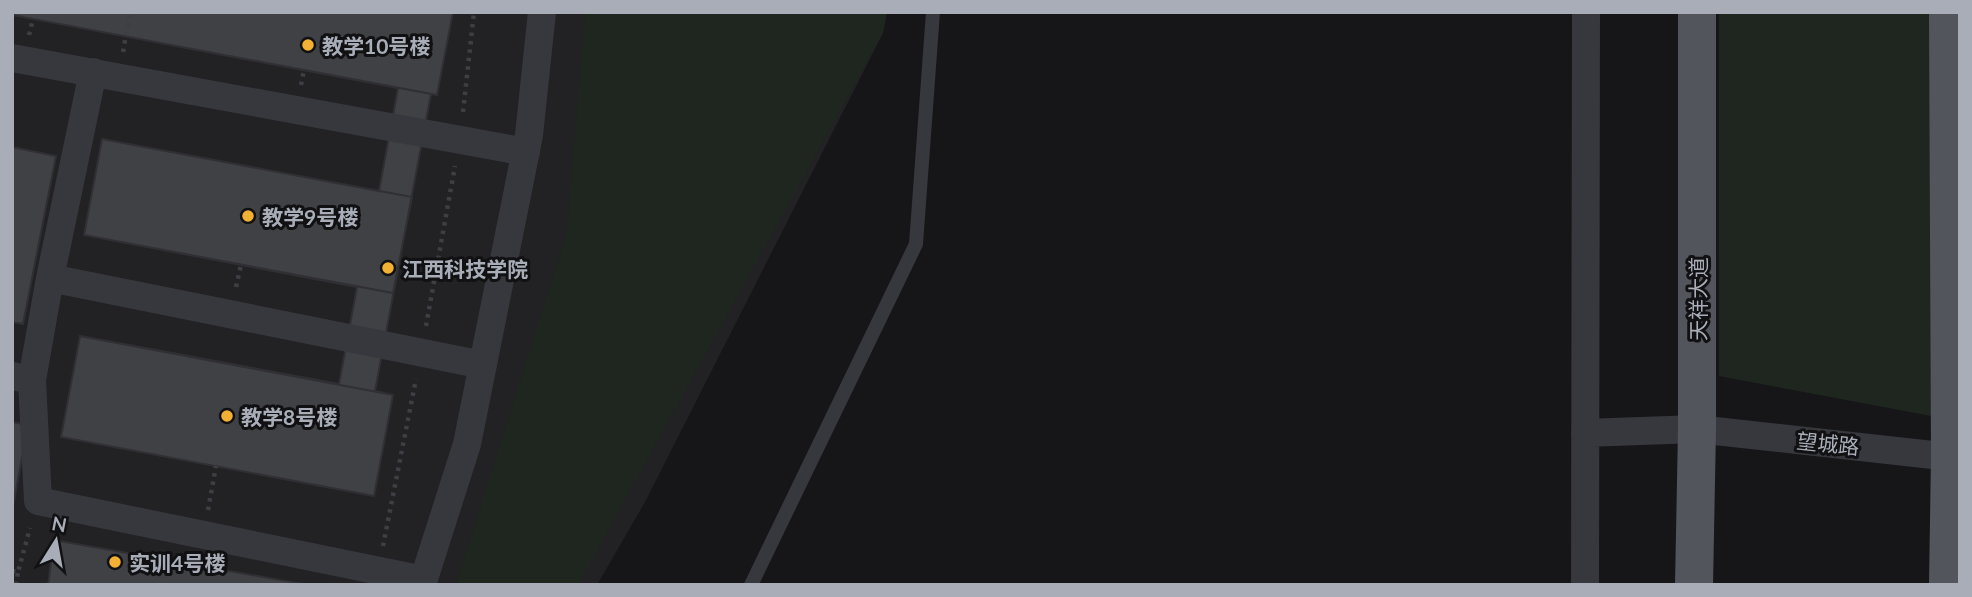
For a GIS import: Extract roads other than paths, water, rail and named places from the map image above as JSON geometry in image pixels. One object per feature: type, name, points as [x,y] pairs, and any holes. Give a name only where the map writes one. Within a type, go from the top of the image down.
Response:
[{"type":"main road","name":"天祥大道","points":[[1694,585],[1697,429],[1697,12]]},
{"type":"main road","points":[[1948,12],[1955,457],[1948,585]]},
{"type":"street","points":[[106,75],[22,378],[38,501],[423,582],[467,444],[526,152],[542,12]]},
{"type":"street","points":[[1585,585],[1586,12]]},
{"type":"street","points":[[12,58],[526,152]]},
{"type":"street","points":[[50,278],[483,365]]},
{"type":"street","name":"望城路","points":[[1585,433],[1697,429],[1955,457]]},
{"type":"lane","points":[[751,585],[916,244],[933,12]]},
{"type":"place","name":"教学10号楼","points":[[308,45]]},
{"type":"place","name":"教学9号楼","points":[[248,216]]},
{"type":"place","name":"江西科技学院","points":[[388,268]]},
{"type":"place","name":"教学8号楼","points":[[227,416]]},
{"type":"place","name":"实训4号楼","points":[[115,562]]}]
